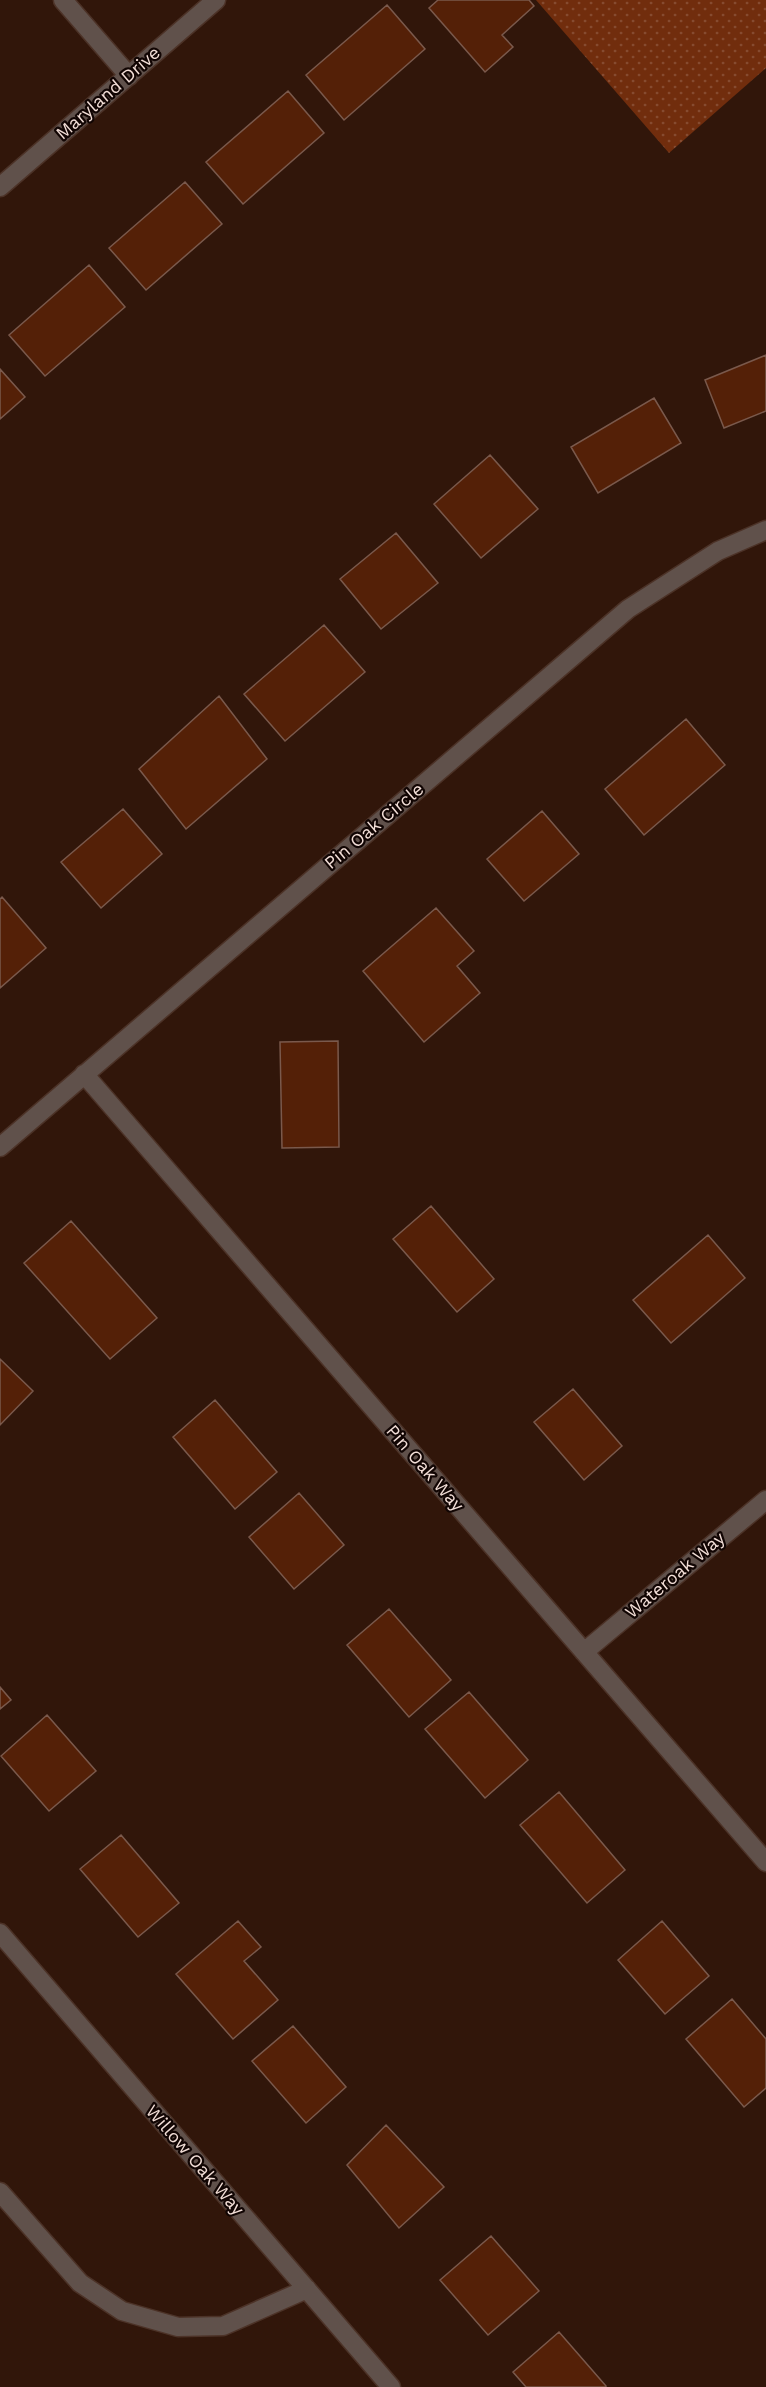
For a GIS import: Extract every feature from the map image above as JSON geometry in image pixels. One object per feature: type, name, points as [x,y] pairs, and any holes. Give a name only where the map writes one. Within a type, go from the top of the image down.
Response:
[{"type":"street","points":[[63,0],[129,76]]},
{"type":"street","name":"Maryland Drive","points":[[0,186],[216,0]]},
{"type":"street","name":"Pin Oak Circle","points":[[0,1147],[628,609],[718,551],[766,530]]},
{"type":"street","name":"Pin Oak Way","points":[[84,1074],[766,1862]]},
{"type":"street","name":"Wateroak Way","points":[[584,1652],[766,1500]]},
{"type":"street","name":"Willow Oak Way","points":[[0,1934],[391,2387]]},
{"type":"street","points":[[0,2192],[80,2283],[122,2311],[178,2327],[223,2326],[307,2289]]},
{"type":"shaded area","points":[[536,0],[766,0],[766,68],[669,153]]},
{"type":"building","points":[[438,0],[529,0],[534,6],[502,35],[513,47],[485,72],[429,8]]},
{"type":"building","points":[[387,5],[425,49],[344,120],[306,75]]},
{"type":"building","points":[[288,91],[324,133],[243,204],[206,162]]},
{"type":"building","points":[[185,182],[222,224],[146,290],[109,248]]},
{"type":"building","points":[[89,265],[125,307],[45,376],[9,335]]},
{"type":"building","points":[[766,355],[766,411],[724,428],[705,380]]},
{"type":"building","points":[[0,369],[25,397],[0,419]]},
{"type":"building","points":[[654,398],[681,443],[598,493],[571,447]]},
{"type":"building","points":[[490,455],[538,509],[481,558],[434,504]]},
{"type":"building","points":[[396,533],[438,583],[381,629],[340,579]]},
{"type":"building","points":[[324,625],[365,672],[285,741],[244,694]]},
{"type":"building","points":[[219,696],[267,759],[186,829],[139,769]]},
{"type":"building","points":[[686,719],[725,765],[644,835],[605,789]]},
{"type":"building","points":[[123,809],[162,854],[101,908],[61,862]]},
{"type":"building","points":[[542,811],[579,854],[524,901],[487,859]]},
{"type":"building","points":[[2,897],[46,948],[0,988],[0,899]]},
{"type":"building","points":[[436,908],[474,951],[457,966],[480,993],[424,1042],[363,971]]},
{"type":"building","points":[[338,1041],[339,1147],[282,1148],[280,1042]]},
{"type":"building","points":[[431,1206],[494,1279],[457,1312],[393,1239]]},
{"type":"building","points":[[71,1221],[157,1318],[110,1359],[24,1263]]},
{"type":"building","points":[[708,1235],[745,1278],[671,1343],[633,1300]]},
{"type":"building","points":[[0,1359],[33,1391],[0,1425]]},
{"type":"building","points":[[573,1389],[622,1446],[584,1480],[534,1422]]},
{"type":"building","points":[[215,1400],[277,1472],[235,1509],[173,1437]]},
{"type":"building","points":[[299,1493],[344,1545],[294,1589],[249,1537]]},
{"type":"building","points":[[389,1609],[451,1680],[409,1717],[347,1645]]},
{"type":"building","points":[[0,1687],[11,1700],[0,1709]]},
{"type":"building","points":[[469,1692],[528,1760],[485,1798],[425,1729]]},
{"type":"building","points":[[47,1715],[96,1771],[49,1811],[1,1756]]},
{"type":"building","points":[[559,1792],[625,1870],[587,1903],[520,1825]]},
{"type":"building","points":[[121,1835],[179,1903],[138,1937],[80,1869]]},
{"type":"building","points":[[238,1921],[261,1947],[244,1961],[278,2000],[233,2039],[176,1974]]},
{"type":"building","points":[[662,1921],[709,1976],[665,2014],[618,1960]]},
{"type":"building","points":[[732,1999],[766,2039],[766,2088],[744,2107],[686,2039]]},
{"type":"building","points":[[293,2026],[346,2087],[306,2123],[252,2061]]},
{"type":"building","points":[[386,2125],[444,2187],[399,2228],[347,2165]]},
{"type":"building","points":[[491,2236],[539,2291],[488,2335],[440,2280]]},
{"type":"building","points":[[559,2332],[606,2387],[526,2387],[513,2372]]}]
